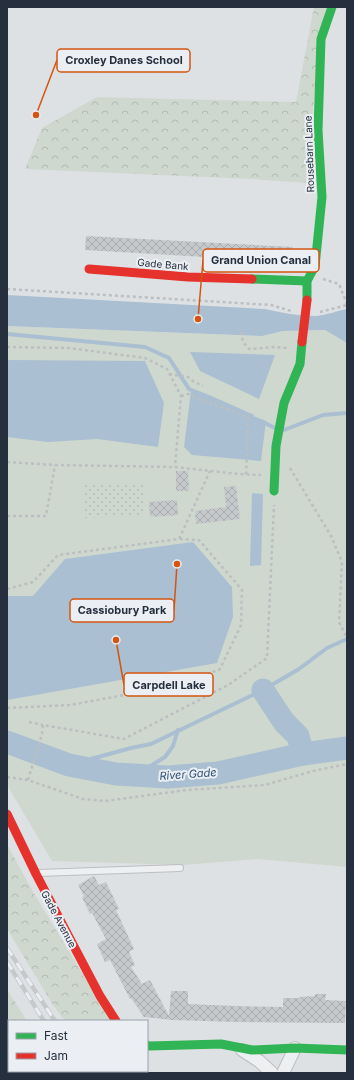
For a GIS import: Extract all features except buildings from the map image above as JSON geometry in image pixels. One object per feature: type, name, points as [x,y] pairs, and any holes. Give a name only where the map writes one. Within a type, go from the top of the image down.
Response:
[{"type":"street","name":"Rousebarn Lane","points":[[274,491],[278,439],[284,403],[300,364],[309,278],[315,266],[322,197],[318,130],[321,38],[332,7]]},
{"type":"street","name":"Gade Bank","points":[[89,269],[188,277],[309,278]]},
{"type":"street","name":"Gade Avenue","points":[[7,814],[36,874],[100,996],[115,1020]]},
{"type":"street","points":[[148,1046],[221,1044],[252,1050],[294,1048],[347,1050]]},
{"type":"street","points":[[237,1048],[260,1060],[272,1073]]},
{"type":"street","points":[[283,1073],[294,1048]]},
{"type":"lane","points":[[36,874],[180,868]]},
{"type":"path","points":[[309,278],[339,284],[347,304],[317,312]]},
{"type":"path","points":[[7,289],[271,305],[297,312]]},
{"type":"path","points":[[241,332],[243,342],[249,349],[301,346]]},
{"type":"path","points":[[7,347],[69,348],[145,358],[167,369],[181,396],[175,466]]},
{"type":"path","points":[[170,374],[188,377],[194,382],[203,386]]},
{"type":"path","points":[[181,396],[188,394],[248,417],[246,475]]},
{"type":"path","points":[[7,462],[55,465],[175,466],[246,475],[275,476]]},
{"type":"path","points":[[7,516],[46,516],[55,465]]},
{"type":"path","points":[[288,465],[331,536],[342,562],[339,622],[347,638]]},
{"type":"path","points":[[179,539],[210,471]]},
{"type":"path","points":[[29,722],[124,739],[228,685],[267,658],[274,491]]},
{"type":"path","points":[[7,589],[33,582],[58,555],[179,539],[200,540],[242,590],[241,625],[220,669],[185,684],[70,705],[7,708]]},
{"type":"path","points":[[28,780],[32,771],[43,725]]},
{"type":"path","points":[[7,777],[28,780],[83,799],[106,801],[188,790],[265,785],[313,771],[347,764]]},
{"type":"green space","points":[[314,7],[333,7],[316,77],[306,183],[250,179],[25,169],[42,128],[97,97],[296,102]]},
{"type":"green space","points":[[7,326],[262,336],[283,331],[325,330],[347,343],[347,867],[258,859],[183,865],[52,861],[7,785]]},
{"type":"green space","points":[[145,483],[145,516],[85,518],[84,484]]},
{"type":"green space","points":[[7,844],[32,890],[110,1020],[64,1020],[53,1005],[7,929]]},
{"type":"green space","points":[[7,989],[26,1020],[8,1020],[8,1072],[61,1073],[7,1073]]},
{"type":"water","points":[[7,295],[265,309],[310,316],[324,315],[347,309],[347,343],[325,330],[283,331],[262,336],[7,326]]},
{"type":"water","points":[[190,352],[275,355],[259,399],[200,371]]},
{"type":"water","points":[[7,360],[145,361],[164,403],[158,447],[97,439],[48,442],[7,437]]},
{"type":"water","points":[[191,391],[266,421],[261,461],[192,455],[184,447]]},
{"type":"water","points":[[252,493],[263,494],[261,565],[250,566]]},
{"type":"water","points":[[193,542],[232,587],[233,617],[217,663],[7,700],[7,596],[33,596],[65,559]]},
{"type":"waterway","points":[[7,334],[145,347],[169,358],[189,389],[252,416]]},
{"type":"waterway","points":[[284,430],[323,415],[347,413]]},
{"type":"waterway","points":[[261,421],[275,428]]},
{"type":"waterway","points":[[69,765],[151,744],[263,690],[299,669],[327,648],[347,639]]},
{"type":"waterway","points":[[263,690],[284,722],[298,736],[303,754]]},
{"type":"waterway","points":[[136,775],[165,757],[173,746],[178,730]]},
{"type":"waterway","name":"River Gade","points":[[7,742],[69,765],[116,774],[168,777],[218,773],[303,754],[347,748]]},
{"type":"railway","points":[[7,948],[54,1020]]},
{"type":"railway","points":[[7,962],[43,1020]]},
{"type":"traffic: fast","points":[[307,300],[307,281],[315,266],[322,197],[318,130],[321,39],[332,7]]},
{"type":"traffic: fast","points":[[252,279],[307,281]]},
{"type":"traffic: fast","points":[[274,491],[276,446],[284,403],[300,364],[302,342]]},
{"type":"traffic: fast","points":[[148,1046],[221,1044],[252,1050],[295,1048],[347,1050]]},
{"type":"traffic: jam","points":[[89,269],[188,277],[252,279]]},
{"type":"traffic: jam","points":[[302,342],[307,300]]},
{"type":"traffic: jam","points":[[7,814],[36,874],[100,996],[115,1020]]},
{"type":"place","name":"Croxley Danes School","points":[[36,115]]},
{"type":"place","name":"Grand Union Canal","points":[[198,319]]},
{"type":"place","name":"Cassiobury Park","points":[[177,564]]},
{"type":"place","name":"Carpdell Lake","points":[[116,640]]}]
